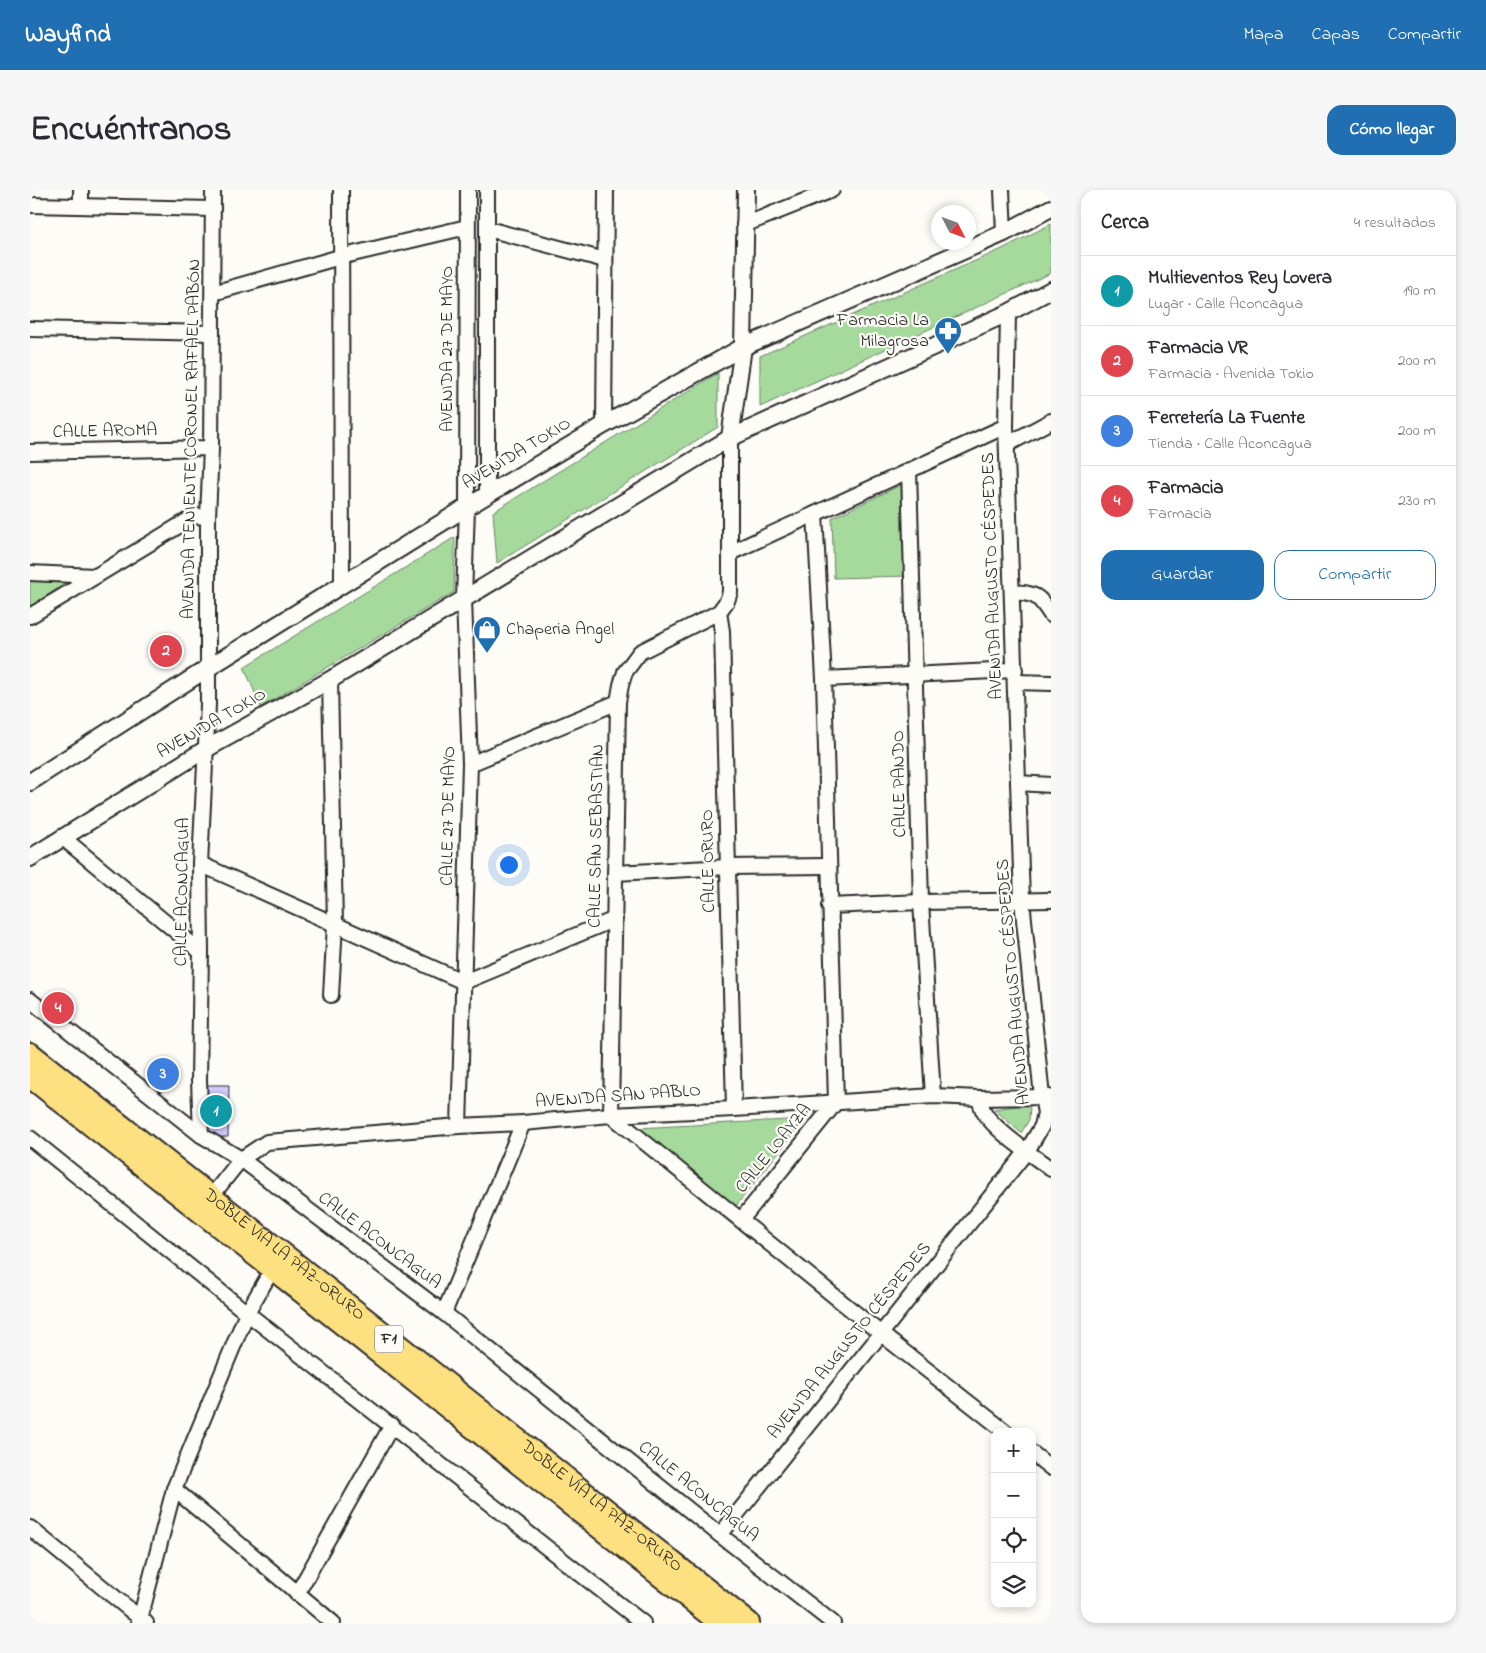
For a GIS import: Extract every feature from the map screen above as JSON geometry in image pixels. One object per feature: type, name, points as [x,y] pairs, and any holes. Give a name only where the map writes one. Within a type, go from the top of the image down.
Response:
[{"type":"highway","name":"DOBLE VÍA LA PAZ-ORURO","points":[[30,1054],[748,1623]]},
{"type":"highway","name":"DOBLE VÍA LA PAZ-ORURO","points":[[30,1076],[722,1623]]},
{"type":"street","points":[[81,206],[82,190]]},
{"type":"street","name":"AVENIDA TENIENTE CORONEL RAFAEL PABÓN","points":[[206,749],[213,190]]},
{"type":"street","points":[[341,190],[342,585]]},
{"type":"street","name":"AVENIDA 27 DE MAYO","points":[[467,508],[468,190]]},
{"type":"street","points":[[487,496],[488,190]]},
{"type":"street","points":[[604,425],[606,190]]},
{"type":"street","points":[[719,612],[727,601],[730,592],[730,438],[743,347],[746,190]]},
{"type":"street","points":[[744,225],[832,190]]},
{"type":"street","points":[[1002,190],[1004,232]]},
{"type":"street","points":[[30,205],[213,209]]},
{"type":"street","name":"AVENIDA TOKIO","points":[[30,782],[208,668],[604,425],[743,347],[1004,232],[1051,208]]},
{"type":"street","points":[[213,293],[340,257],[468,227]]},
{"type":"street","points":[[488,229],[605,260]]},
{"type":"street","name":"AVENIDA TOKIO","points":[[30,858],[206,749],[330,680],[730,438],[1008,313],[1051,290]]},
{"type":"street","name":"AVENIDA AUGUSTO CÉSPEDES","points":[[720,1534],[1027,1150],[1042,1126],[1046,1113],[1046,1097],[1022,900],[1006,426],[1008,313]]},
{"type":"street","points":[[30,329],[212,333]]},
{"type":"street","points":[[730,553],[1006,426]]},
{"type":"street","points":[[1008,444],[1048,428]]},
{"type":"street","name":"CALLE AROMA","points":[[30,452],[211,448]]},
{"type":"street","name":"CALLE PANDO","points":[[910,470],[921,902],[933,1096]]},
{"type":"street","name":"CALLE 27 DE MAYO","points":[[459,1126],[470,764],[464,599],[467,508]]},
{"type":"street","points":[[815,514],[824,679],[836,1102]]},
{"type":"street","points":[[30,616],[195,516],[208,517]]},
{"type":"street","points":[[30,573],[95,576]]},
{"type":"street","points":[[1013,592],[1032,593],[1039,598],[1051,615]]},
{"type":"street","name":"CALLE SAN SEBASTIAN","points":[[611,1115],[618,702],[621,685],[625,672],[640,652],[719,612]]},
{"type":"street","name":"CALLE ORURO","points":[[719,612],[722,631],[734,1109]]},
{"type":"street","points":[[824,679],[916,675],[1015,676],[1051,682]]},
{"type":"street","points":[[330,680],[335,924],[331,995]]},
{"type":"street","points":[[470,764],[618,702]]},
{"type":"street","name":"CALLE ACONCAGUA","points":[[206,749],[200,864],[199,1080],[201,1135],[241,1159],[444,1313],[833,1623]]},
{"type":"street","points":[[1018,783],[1051,785]]},
{"type":"street","points":[[62,837],[201,952]]},
{"type":"street","points":[[200,864],[464,982],[615,919]]},
{"type":"street","points":[[615,873],[728,867],[828,866]]},
{"type":"street","points":[[830,906],[921,902],[1051,900]]},
{"type":"street","points":[[30,1000],[201,1135]]},
{"type":"street","name":"AVENIDA SAN PABLO","points":[[210,1198],[241,1159],[267,1142],[611,1115],[933,1096],[979,1098],[1046,1097]]},
{"type":"street","points":[[979,1098],[988,1118],[1051,1169]]},
{"type":"street","name":"CALLE LOAYZA","points":[[741,1220],[836,1102]]},
{"type":"street","points":[[611,1115],[1001,1428]]},
{"type":"street","points":[[444,1313],[523,1123]]},
{"type":"street","points":[[30,1138],[247,1313],[643,1623]]},
{"type":"street","points":[[30,1528],[142,1621],[174,1488],[247,1313],[272,1268]]},
{"type":"street","points":[[297,1594],[392,1426]]},
{"type":"street","points":[[1036,1456],[1051,1468]]},
{"type":"street","points":[[174,1488],[333,1623]]},
{"type":"green space","points":[[1051,224],[1051,273],[760,407],[760,356],[1000,250]]},
{"type":"green space","points":[[718,373],[718,427],[497,563],[493,512]]},
{"type":"green space","points":[[903,484],[909,576],[834,578],[832,518]]},
{"type":"green space","points":[[455,537],[454,592],[261,707],[244,667]]},
{"type":"green space","points":[[30,580],[67,582],[30,607]]},
{"type":"green space","points":[[1030,1104],[1029,1120],[1021,1133],[994,1109]]},
{"type":"green space","points":[[805,1119],[735,1207],[638,1128]]},
{"type":"building","points":[[204,1085],[229,1085],[228,1137],[204,1137]]},
{"type":"place","name":"Farmacia La Milagrosa","points":[[948,355]]},
{"type":"place","name":"Farmacia VR","points":[[166,651]]},
{"type":"place","name":"Chaperia Angel","points":[[487,654]]},
{"type":"place","name":"Farmacia","points":[[58,1008]]},
{"type":"place","name":"Ferretería La Fuente","points":[[163,1074]]},
{"type":"place","name":"Multieventos Rey Lovera","points":[[216,1111]]}]
